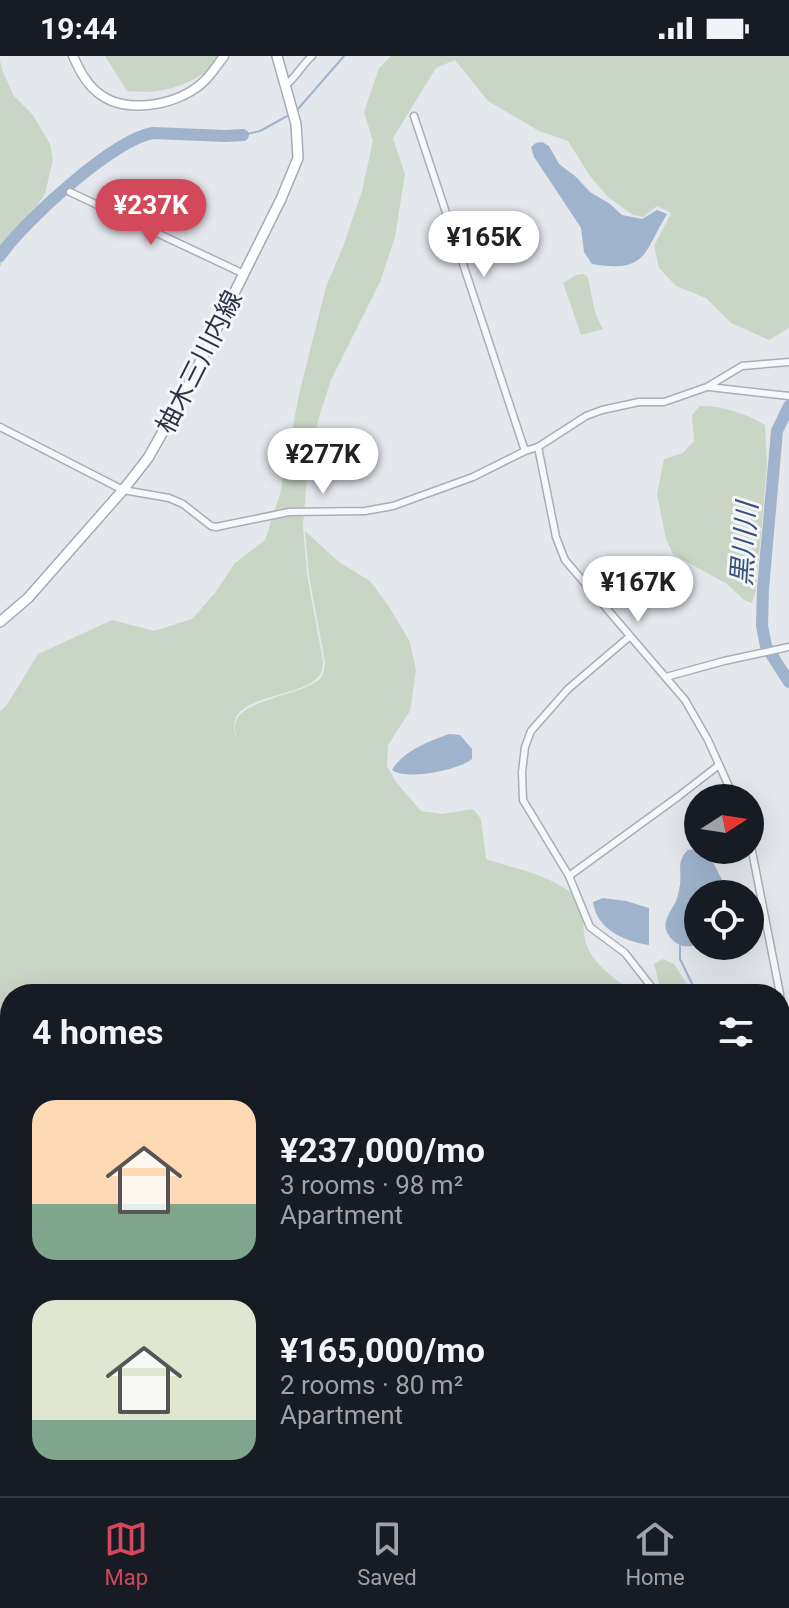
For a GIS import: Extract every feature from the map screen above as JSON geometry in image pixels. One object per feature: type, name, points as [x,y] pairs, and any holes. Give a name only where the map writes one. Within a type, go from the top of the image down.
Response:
[{"type":"main road","name":"柚木三川内線","points":[[2,617],[28,598],[148,458],[161,438],[281,199],[298,158],[296,124],[277,56]]},
{"type":"street","points":[[73,56],[82,76],[95,91],[123,105],[178,98],[203,83],[224,56]]},
{"type":"street","points":[[286,88],[312,56]]},
{"type":"street","points":[[414,116],[525,451]]},
{"type":"street","points":[[70,192],[244,274]]},
{"type":"street","points":[[0,427],[123,490],[169,498],[183,504],[216,527],[289,512],[365,511],[393,506],[473,477],[538,447],[594,413],[639,402],[664,402],[707,387],[742,366],[789,362]]},
{"type":"street","points":[[707,387],[789,396]]},
{"type":"street","points":[[538,447],[565,560],[685,700],[708,740],[728,784]]},
{"type":"street","points":[[629,637],[568,689],[531,731],[525,747],[522,772],[523,800],[569,876],[590,927],[625,953],[649,984]]},
{"type":"street","points":[[666,677],[789,647]]},
{"type":"street","points":[[569,876],[719,765]]},
{"type":"street","points":[[754,864],[778,984]]},
{"type":"green space","points":[[105,56],[225,56],[203,74],[180,86],[142,92],[127,91]]},
{"type":"green space","points":[[391,56],[789,56],[789,328],[769,340],[731,323],[706,298],[676,286],[659,268],[654,246],[671,213],[657,206],[643,217],[633,215],[608,197],[590,176],[568,141],[539,131],[488,101],[455,60],[436,68],[393,138],[405,174],[395,237],[380,282],[331,380],[308,462],[303,526],[307,575],[323,661],[321,672],[312,682],[252,704],[240,712],[235,726],[239,716],[249,708],[304,688],[323,675],[325,662],[309,576],[305,531],[339,562],[370,581],[410,642],[416,671],[410,711],[388,745],[387,766],[396,782],[421,811],[442,814],[473,809],[481,819],[486,859],[542,877],[573,894],[581,905],[587,946],[600,965],[623,984],[0,984],[0,712],[38,654],[112,620],[154,631],[192,619],[215,593],[235,563],[265,540],[280,494],[299,394],[326,287],[362,191],[373,141],[364,112],[379,68]]},
{"type":"green space","points":[[0,60],[14,96],[33,115],[50,144],[53,159],[45,194],[0,267]]},
{"type":"green space","points":[[583,274],[587,276],[603,329],[581,335],[563,283]]},
{"type":"green space","points":[[700,406],[734,411],[765,425],[767,465],[756,590],[752,603],[744,600],[727,584],[673,554],[666,539],[657,494],[664,459],[683,453],[694,441],[692,415]]},
{"type":"green space","points":[[663,959],[674,964],[687,984],[659,984],[654,964]]},
{"type":"water","points":[[542,142],[549,146],[559,164],[622,215],[642,219],[657,210],[667,214],[647,250],[634,263],[624,266],[592,264],[584,252],[581,228],[534,157],[531,147]]},
{"type":"water","points":[[449,734],[460,735],[472,749],[472,759],[432,773],[409,774],[392,770],[410,752]]},
{"type":"water","points":[[684,855],[684,864],[714,864],[722,880],[684,880],[684,946],[670,937],[666,928],[678,894]]},
{"type":"water","points":[[603,898],[649,908],[649,945],[630,941],[606,927],[593,902]]},
{"type":"waterway","points":[[298,109],[344,56]]},
{"type":"waterway","points":[[243,135],[260,131],[289,115]]},
{"type":"waterway","points":[[0,256],[28,223],[70,184],[136,139],[153,133],[243,135]]},
{"type":"waterway","name":"黒川川","points":[[789,406],[777,431],[762,626],[766,646],[789,682]]},
{"type":"waterway","points":[[680,946],[680,959],[692,984]]}]
